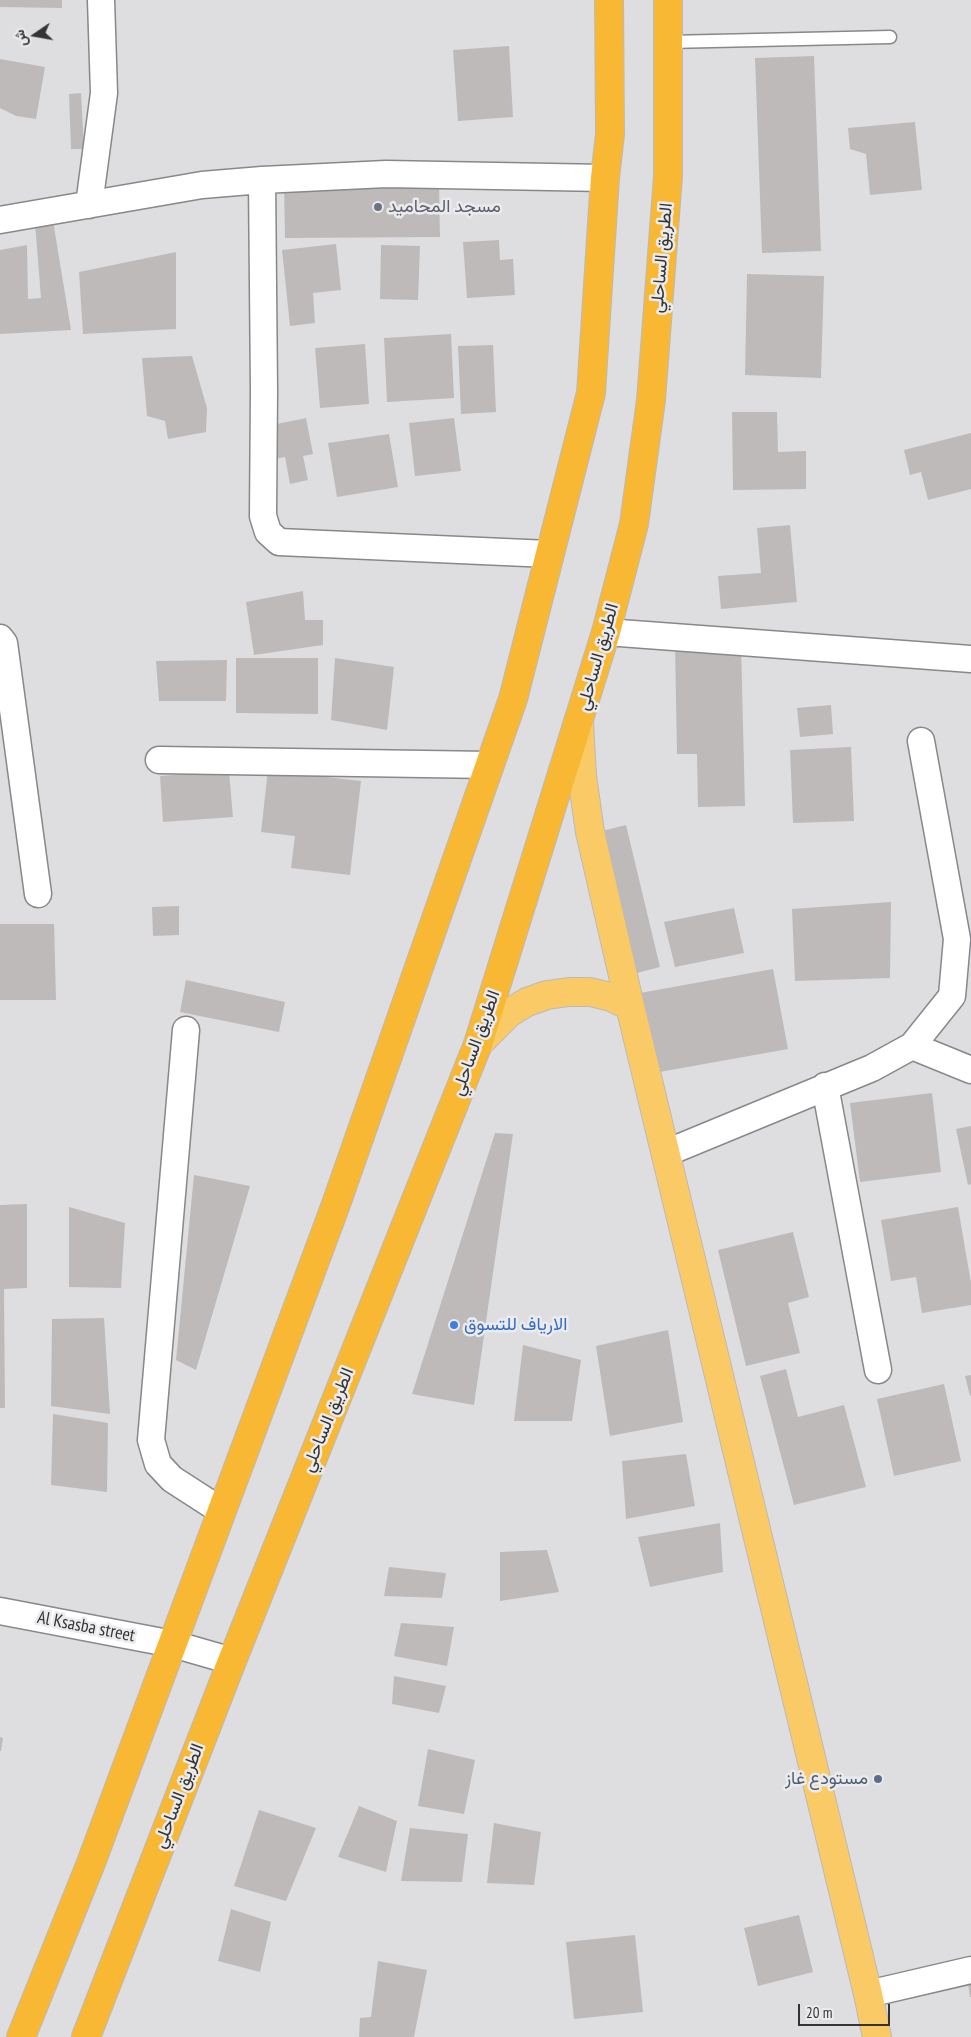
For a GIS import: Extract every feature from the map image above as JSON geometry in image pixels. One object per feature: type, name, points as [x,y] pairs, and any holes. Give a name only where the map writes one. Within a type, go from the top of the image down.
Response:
[{"type":"highway","points":[[21,2037],[91,1863],[173,1644],[220,1510],[334,1207],[513,699],[591,393],[605,178],[610,134],[609,0]]},
{"type":"highway","name":"الطريق الساحلي","points":[[86,2037],[232,1661],[478,1044],[606,632],[634,524],[651,400],[668,176],[668,0]]},
{"type":"main road","points":[[579,722],[582,776],[590,832],[877,2037]]},
{"type":"main road","points":[[478,1044],[508,1013],[527,1002],[547,995],[590,992],[611,997],[630,1006]]},
{"type":"street","points":[[89,204],[104,93],[101,0]]},
{"type":"street","points":[[0,220],[202,185],[262,180],[386,174],[605,178]]},
{"type":"street","points":[[262,180],[263,516],[268,532],[279,542],[549,554]]},
{"type":"street","points":[[606,632],[971,659]]},
{"type":"street","points":[[0,638],[4,643],[38,894]]},
{"type":"street","points":[[666,1153],[872,1068],[912,1046],[952,996],[957,939],[921,741]]},
{"type":"street","points":[[159,760],[490,765]]},
{"type":"street","points":[[186,1030],[151,1440],[158,1464],[172,1479],[220,1510]]},
{"type":"street","points":[[912,1046],[971,1070]]},
{"type":"street","points":[[825,1086],[878,1370]]},
{"type":"street","name":"Al Ksasba street","points":[[0,1611],[173,1644],[232,1661]]},
{"type":"street","points":[[868,1994],[971,1970]]},
{"type":"lane","points":[[668,42],[890,37]]},
{"type":"building","points":[[0,0],[62,0],[62,8],[0,7]]},
{"type":"building","points":[[509,46],[513,117],[458,121],[453,50]]},
{"type":"building","points":[[814,56],[821,251],[762,253],[755,58]]},
{"type":"building","points":[[0,59],[45,67],[36,119],[16,116],[0,108]]},
{"type":"building","points":[[81,93],[84,149],[71,149],[69,94]]},
{"type":"building","points":[[915,122],[922,190],[870,195],[866,154],[850,149],[848,128]]},
{"type":"building","points":[[439,182],[440,237],[285,238],[284,183]]},
{"type":"building","points":[[53,221],[71,330],[0,334],[0,250],[27,245],[28,299],[41,298],[35,223]]},
{"type":"building","points":[[499,240],[500,260],[513,259],[515,295],[467,298],[463,242]]},
{"type":"building","points":[[336,244],[341,290],[313,293],[315,323],[290,326],[282,250]]},
{"type":"building","points":[[381,245],[420,246],[418,300],[380,299]]},
{"type":"building","points":[[176,252],[176,329],[83,334],[79,272]]},
{"type":"building","points":[[747,274],[824,276],[821,378],[745,375]]},
{"type":"building","points":[[451,334],[454,398],[387,402],[384,338]]},
{"type":"building","points":[[365,344],[369,404],[320,408],[315,348]]},
{"type":"building","points":[[493,345],[496,412],[461,414],[458,346]]},
{"type":"building","points":[[192,356],[207,408],[206,432],[168,439],[165,421],[147,416],[142,358]]},
{"type":"building","points":[[732,412],[777,412],[778,452],[806,451],[806,489],[733,490]]},
{"type":"building","points":[[306,418],[313,454],[303,456],[308,480],[290,484],[285,457],[274,459],[267,426]]},
{"type":"building","points":[[454,418],[461,471],[415,476],[409,423]]},
{"type":"building","points":[[971,433],[971,489],[928,500],[921,472],[910,475],[904,450]]},
{"type":"building","points":[[389,434],[398,487],[337,497],[328,443]]},
{"type":"building","points":[[790,525],[797,602],[721,609],[718,576],[761,573],[757,528]]},
{"type":"building","points":[[303,591],[305,620],[323,620],[323,645],[254,655],[246,602]]},
{"type":"building","points":[[741,644],[745,806],[698,807],[697,754],[677,754],[675,645]]},
{"type":"building","points":[[236,658],[318,658],[318,714],[236,713]]},
{"type":"building","points":[[335,658],[394,667],[387,730],[331,720]]},
{"type":"building","points":[[227,660],[226,701],[159,701],[156,661]]},
{"type":"building","points":[[831,705],[833,734],[800,737],[797,708]]},
{"type":"building","points":[[851,747],[854,821],[793,823],[790,750]]},
{"type":"building","points":[[268,770],[361,781],[350,875],[291,868],[295,836],[261,832]]},
{"type":"building","points":[[229,771],[233,817],[163,822],[160,776]]},
{"type":"building","points":[[626,825],[660,967],[633,974],[598,832]]},
{"type":"building","points":[[891,902],[890,978],[795,981],[792,909]]},
{"type":"building","points":[[179,906],[179,935],[153,936],[152,907]]},
{"type":"building","points":[[734,908],[744,953],[675,967],[664,922]]},
{"type":"building","points":[[0,924],[54,924],[56,1000],[0,1000]]},
{"type":"building","points":[[773,969],[788,1049],[654,1073],[640,993]]},
{"type":"building","points":[[186,980],[285,1002],[279,1032],[180,1012]]},
{"type":"building","points":[[932,1093],[941,1172],[860,1182],[850,1103]]},
{"type":"building","points":[[971,1126],[971,1184],[968,1185],[956,1129]]},
{"type":"building","points":[[495,1133],[513,1134],[474,1405],[412,1394]]},
{"type":"building","points":[[194,1175],[250,1186],[196,1370],[176,1360]]},
{"type":"building","points":[[27,1204],[27,1288],[4,1289],[5,1408],[0,1408],[0,1205]]},
{"type":"building","points":[[69,1207],[125,1223],[121,1288],[69,1287]]},
{"type":"building","points":[[958,1207],[971,1283],[971,1305],[922,1313],[916,1277],[891,1281],[881,1220]]},
{"type":"building","points":[[793,1232],[809,1297],[788,1303],[800,1353],[746,1366],[718,1250]]},
{"type":"building","points":[[104,1318],[110,1414],[51,1406],[52,1319]]},
{"type":"building","points":[[668,1330],[683,1422],[610,1436],[596,1346]]},
{"type":"building","points":[[523,1345],[581,1360],[572,1421],[514,1421]]},
{"type":"building","points":[[786,1369],[798,1417],[844,1405],[866,1487],[794,1505],[760,1376]]},
{"type":"building","points":[[971,1375],[971,1395],[970,1396],[965,1376]]},
{"type":"building","points":[[944,1384],[961,1461],[894,1476],[877,1399]]},
{"type":"building","points":[[53,1414],[108,1423],[107,1492],[51,1485]]},
{"type":"building","points":[[686,1454],[695,1506],[626,1519],[622,1461]]},
{"type":"building","points":[[720,1523],[723,1572],[650,1587],[638,1537]]},
{"type":"building","points":[[547,1550],[559,1592],[500,1601],[500,1552]]},
{"type":"building","points":[[389,1567],[446,1573],[442,1598],[384,1596]]},
{"type":"building","points":[[401,1623],[454,1627],[447,1666],[394,1656]]},
{"type":"building","points":[[394,1676],[446,1686],[439,1713],[392,1704]]},
{"type":"building","points":[[0,1737],[3,1738],[1,1751],[0,1751]]},
{"type":"building","points":[[428,1749],[475,1760],[464,1814],[418,1806]]},
{"type":"building","points":[[359,1806],[397,1821],[386,1872],[338,1857]]},
{"type":"building","points":[[259,1810],[316,1828],[286,1901],[234,1886]]},
{"type":"building","points":[[494,1823],[541,1832],[534,1885],[487,1883]]},
{"type":"building","points":[[410,1828],[468,1834],[462,1882],[401,1881]]},
{"type":"building","points":[[231,1909],[271,1922],[260,1972],[218,1961]]},
{"type":"building","points":[[799,1915],[813,1972],[758,1986],[744,1928]]},
{"type":"building","points":[[635,1935],[643,2012],[574,2019],[566,1942]]},
{"type":"building","points":[[378,1961],[427,1970],[414,2037],[359,2037],[360,2018],[371,2017]]},
{"type":"building","points":[[971,1983],[971,1997],[970,1997],[968,1984]]},
{"type":"place","name":"مسجد المحاميد","points":[[378,207]]},
{"type":"place","name":"الارياف للتسوق","points":[[454,1325]]},
{"type":"place","name":"مستودع غاز","points":[[878,1779]]}]
